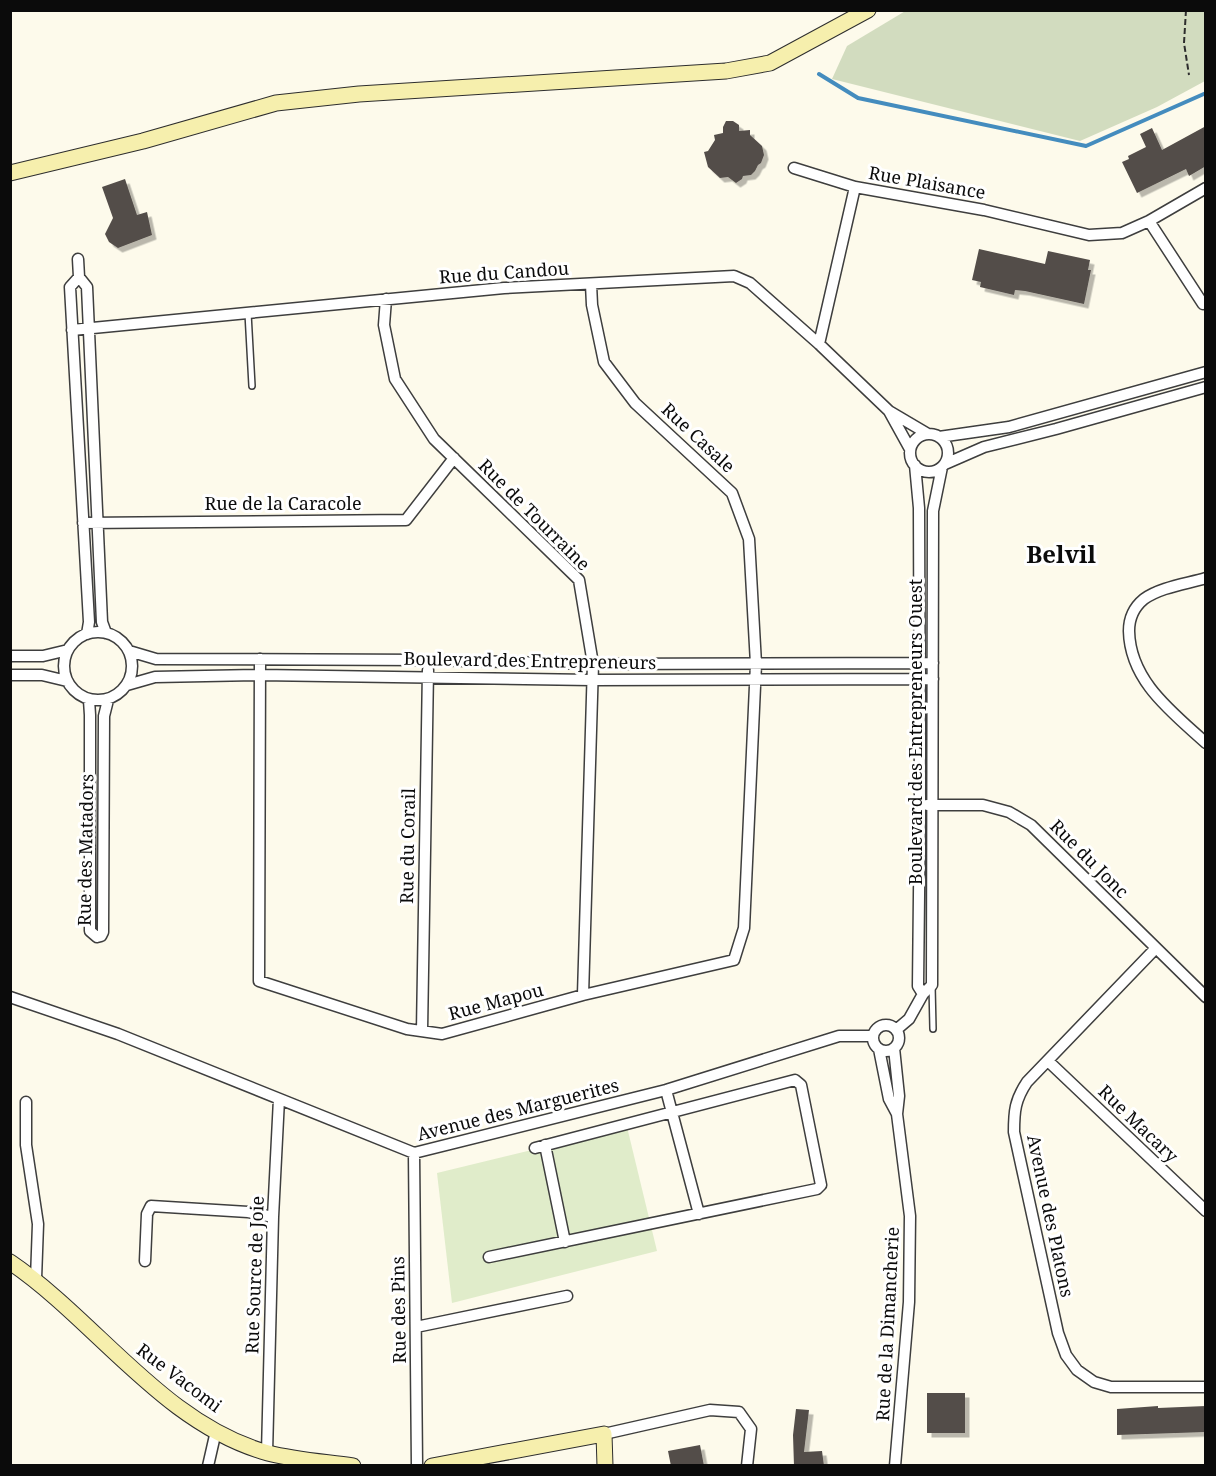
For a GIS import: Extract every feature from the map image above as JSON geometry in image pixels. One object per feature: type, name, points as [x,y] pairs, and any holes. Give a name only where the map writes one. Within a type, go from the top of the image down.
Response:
[{"type":"main road","points":[[10,174],[143,141],[276,104],[370,93],[726,71],[770,63],[868,10]]},
{"type":"main road","name":"Rue Vacomi","points":[[10,1262],[36,1279],[127,1364],[178,1407],[216,1431],[267,1453],[353,1466]]},
{"type":"main road","points":[[432,1466],[604,1434],[605,1466]]},
{"type":"street","points":[[794,168],[855,186]]},
{"type":"street","name":"Rue Plaisance","points":[[819,344],[855,186],[984,210],[1089,235],[1122,233],[1149,221],[1192,194],[1206,188]]},
{"type":"street","points":[[1149,221],[1203,304]]},
{"type":"street","points":[[78,259],[79,277],[87,287],[102,622],[106,633]]},
{"type":"street","name":"Rue du Candou","points":[[72,330],[504,288],[734,276],[750,284],[819,344],[889,411],[934,436]]},
{"type":"street","points":[[79,277],[70,287],[89,622],[87,633]]},
{"type":"street","name":"Rue Casale","points":[[591,284],[592,305],[604,362],[635,403],[732,493],[749,539],[756,664]]},
{"type":"street","name":"Rue de Tourraine","points":[[386,299],[384,325],[394,379],[434,439],[579,580],[593,664],[583,995]]},
{"type":"street","points":[[1206,372],[1009,427],[918,437],[910,449],[910,455],[915,465],[926,472],[934,471],[984,447],[1206,387]]},
{"type":"street","points":[[1141,390],[1144,404]]},
{"type":"street","name":"Rue du Candou","points":[[889,411],[910,449]]},
{"type":"street","points":[[1009,427],[1011,441]]},
{"type":"street","points":[[934,436],[947,449],[943,465]]},
{"type":"street","name":"Rue de la Caracole","points":[[83,523],[406,520],[454,458]]},
{"type":"street","name":"Boulevard des Entrepreneurs Ouest","points":[[915,465],[919,508],[920,664],[918,986],[923,994]]},
{"type":"street","name":"Boulevard des Entrepreneurs Ouest","points":[[933,985],[933,511],[943,465]]},
{"type":"street","points":[[1206,578],[1154,593],[1133,609],[1129,622],[1130,639],[1139,672],[1151,690],[1206,743]]},
{"type":"street","points":[[87,633],[106,633],[117,638],[129,651],[132,669],[122,692],[108,700],[88,700],[76,693],[67,681],[63,665],[74,641],[87,633]]},
{"type":"street","points":[[10,656],[43,656],[68,650]]},
{"type":"street","name":"Boulevard des Entrepreneurs","points":[[129,651],[156,659],[428,660],[593,664],[933,663]]},
{"type":"street","name":"Rue Mapou","points":[[260,659],[259,981],[407,1029],[442,1034],[583,995],[734,960],[744,928],[756,664]]},
{"type":"street","name":"Rue du Corail","points":[[422,1031],[428,660]]},
{"type":"street","points":[[10,675],[42,675],[67,681]]},
{"type":"street","name":"Boulevard des Entrepreneurs","points":[[127,685],[155,678],[260,675],[592,680],[933,679]]},
{"type":"street","name":"Rue des Matadors","points":[[88,700],[90,715],[90,931],[97,937],[103,932],[104,716],[108,700]]},
{"type":"street","name":"Rue du Jonc","points":[[920,805],[982,805],[1009,812],[1031,825],[1206,997]]},
{"type":"street","name":"Avenue des Platons","points":[[1155,949],[1027,1082],[1018,1096],[1014,1114],[1014,1132],[1058,1333],[1065,1355],[1077,1370],[1094,1382],[1111,1387],[1206,1387]]},
{"type":"street","points":[[873,1036],[875,1046],[879,1049],[884,1051],[894,1048],[899,1040],[896,1030],[909,1019],[923,994],[933,985]]},
{"type":"street","name":"Avenue des Marguerites","points":[[10,997],[118,1034],[414,1153],[666,1090],[839,1036],[873,1036],[880,1026],[886,1025],[896,1030]]},
{"type":"street","name":"Rue de la Dimancherie","points":[[894,1048],[899,1096],[897,1114],[910,1216],[909,1302],[895,1466]]},
{"type":"street","name":"Rue de la Dimancherie","points":[[879,1049],[889,1099],[897,1114]]},
{"type":"street","name":"Rue Macary","points":[[1048,1061],[1206,1211]]},
{"type":"street","points":[[489,1257],[565,1242],[699,1214],[819,1187],[821,1185],[801,1085],[795,1080],[540,1146],[565,1242]]},
{"type":"street","points":[[666,1090],[699,1214]]},
{"type":"street","name":"Rue Source de Joie","points":[[267,1453],[273,1217],[279,1099]]},
{"type":"street","points":[[26,1102],[26,1145],[38,1224],[36,1279]]},
{"type":"street","name":"Rue des Pins","points":[[414,1153],[417,1466]]},
{"type":"street","points":[[145,1261],[147,1214],[151,1206],[248,1212],[273,1217]]},
{"type":"street","points":[[416,1327],[567,1296]]},
{"type":"street","points":[[604,1434],[710,1410],[739,1412],[751,1429],[747,1466]]},
{"type":"street","points":[[208,1466],[216,1431]]},
{"type":"lane","points":[[248,312],[252,386]]},
{"type":"lane","points":[[933,985],[933,1029]]},
{"type":"path","points":[[1186,10],[1184,43],[1190,75]]},
{"type":"green space","points":[[907,10],[1205,11],[1205,81],[1157,107],[1080,141],[832,79],[847,46]]},
{"type":"green space","points":[[627,1127],[657,1251],[452,1303],[437,1173]]},
{"type":"building","points":[[726,121],[733,121],[739,125],[739,131],[750,130],[750,135],[762,146],[764,155],[761,163],[751,175],[743,176],[736,183],[728,177],[720,178],[708,167],[704,152],[708,151],[715,140],[714,135],[723,133]]},
{"type":"building","points":[[1206,126],[1206,166],[1189,176],[1186,169],[1137,193],[1122,162],[1129,159],[1128,156],[1146,147],[1140,134],[1152,128],[1162,150]]},
{"type":"building","points":[[125,179],[137,215],[147,212],[152,235],[118,248],[109,242],[105,234],[113,218],[102,187]]},
{"type":"building","points":[[979,249],[1045,264],[1048,251],[1090,260],[1088,270],[1091,270],[1084,304],[1025,291],[1015,290],[1014,295],[980,287],[981,282],[972,280]]},
{"type":"building","points":[[927,1393],[965,1393],[965,1433],[927,1433]]},
{"type":"building","points":[[1158,1406],[1158,1408],[1206,1406],[1206,1432],[1117,1435],[1117,1409]]},
{"type":"building","points":[[796,1409],[809,1410],[804,1452],[822,1451],[824,1466],[794,1466],[793,1435]]},
{"type":"building","points":[[700,1445],[704,1466],[671,1466],[668,1451]]},
{"type":"waterway","points":[[819,74],[858,98],[1086,146],[1206,93]]},
{"type":"district","name":"Belvil","points":[[1061,555]]}]
